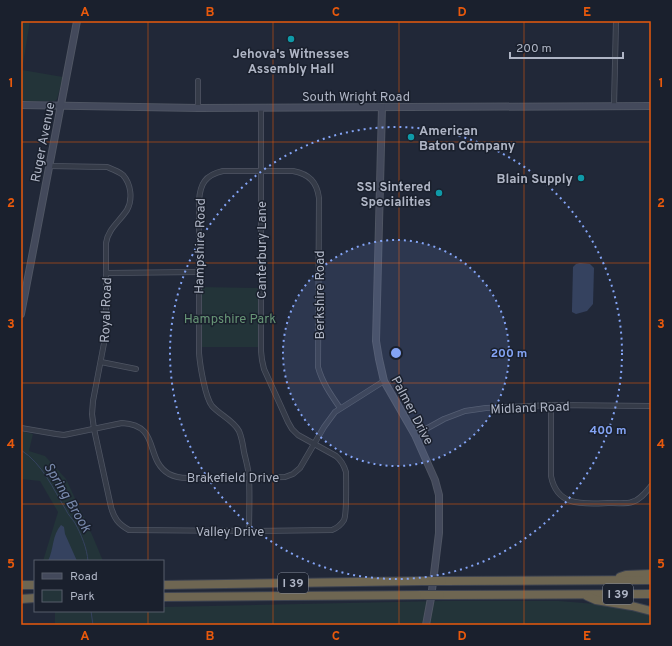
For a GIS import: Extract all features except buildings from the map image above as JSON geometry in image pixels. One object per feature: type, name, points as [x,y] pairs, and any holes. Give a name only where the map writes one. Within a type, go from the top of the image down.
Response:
[{"type":"highway","points":[[611,581],[626,575],[651,574]]},
{"type":"highway","name":"I 39","points":[[164,585],[423,581],[651,580]]},
{"type":"highway","points":[[21,585],[34,585]]},
{"type":"highway","name":"I 39","points":[[164,597],[651,594]]},
{"type":"highway","points":[[584,595],[596,600],[651,611]]},
{"type":"highway","points":[[21,599],[34,598]]},
{"type":"street","name":"Ruger Avenue","points":[[21,314],[77,21]]},
{"type":"street","points":[[614,106],[616,21]]},
{"type":"street","points":[[198,81],[198,108]]},
{"type":"street","name":"South Wright Road","points":[[21,105],[198,108],[651,106]]},
{"type":"street","name":"Palmer Drive","points":[[382,107],[376,341],[384,381],[415,435],[435,480],[439,495],[439,533],[426,625]]},
{"type":"street","name":"Canterbury Lane","points":[[261,108],[262,360],[264,369],[292,429],[298,435],[336,456],[341,460],[344,466],[346,472],[345,517],[341,525]]},
{"type":"street","name":"Royal Road","points":[[49,166],[107,166],[122,175],[128,182],[130,191],[130,200],[127,209],[107,236],[106,327],[92,407],[94,429],[111,507],[113,515],[120,524]]},
{"type":"street","name":"Hampshire Road","points":[[249,531],[249,478],[242,439],[235,425],[212,405],[208,398],[200,362],[199,193],[205,180],[216,173],[223,171],[261,171]]},
{"type":"street","name":"Berkshire Road","points":[[261,171],[301,172],[311,178],[316,186],[319,198],[318,367],[320,374],[340,408]]},
{"type":"street","points":[[106,273],[199,272]]},
{"type":"street","points":[[101,362],[136,370]]},
{"type":"street","name":"Brakefield Drive","points":[[21,428],[56,434],[71,434],[122,423],[130,424],[143,430],[148,436],[157,460],[162,468],[169,474],[177,477],[285,477],[293,474],[300,468],[324,426],[335,412],[384,381]]},
{"type":"street","points":[[551,405],[551,476],[552,482],[559,493],[569,501],[581,504],[632,503],[644,494],[651,486]]},
{"type":"street","name":"Midland Road","points":[[415,435],[444,419],[465,411],[486,408],[551,405],[651,406]]},
{"type":"street","name":"Valley Drive","points":[[120,524],[129,530],[249,531],[332,530],[341,525]]},
{"type":"green space","points":[[21,21],[30,21],[22,70],[63,77],[57,99],[55,101],[21,101]]},
{"type":"green space","name":"Hampshire Park","points":[[200,287],[260,288],[259,347],[200,347]]},
{"type":"green space","points":[[21,431],[33,434],[29,451],[45,456],[66,479],[103,560],[43,560],[58,512],[40,481],[21,479]]},
{"type":"green space","points":[[442,601],[559,601],[633,607],[651,616],[651,625],[55,625],[55,612],[164,612],[164,607]]},
{"type":"water","points":[[580,263],[590,264],[594,268],[593,304],[587,311],[576,314],[572,312],[573,267]]},
{"type":"water","points":[[61,525],[64,527],[65,534],[77,560],[48,560],[58,529]]},
{"type":"waterway","name":"Spring Brook","points":[[21,450],[35,462],[52,485],[75,523],[83,541],[88,560]]},
{"type":"waterway","name":"Spring Brook","points":[[91,612],[93,625]]},
{"type":"place","name":"Jehova's Witnesses Assembly Hall","points":[[291,39]]},
{"type":"place","name":"American Baton Company","points":[[411,137]]},
{"type":"place","name":"Blain Supply","points":[[581,178]]},
{"type":"place","name":"SSI Sintered Specialities","points":[[439,193]]}]
